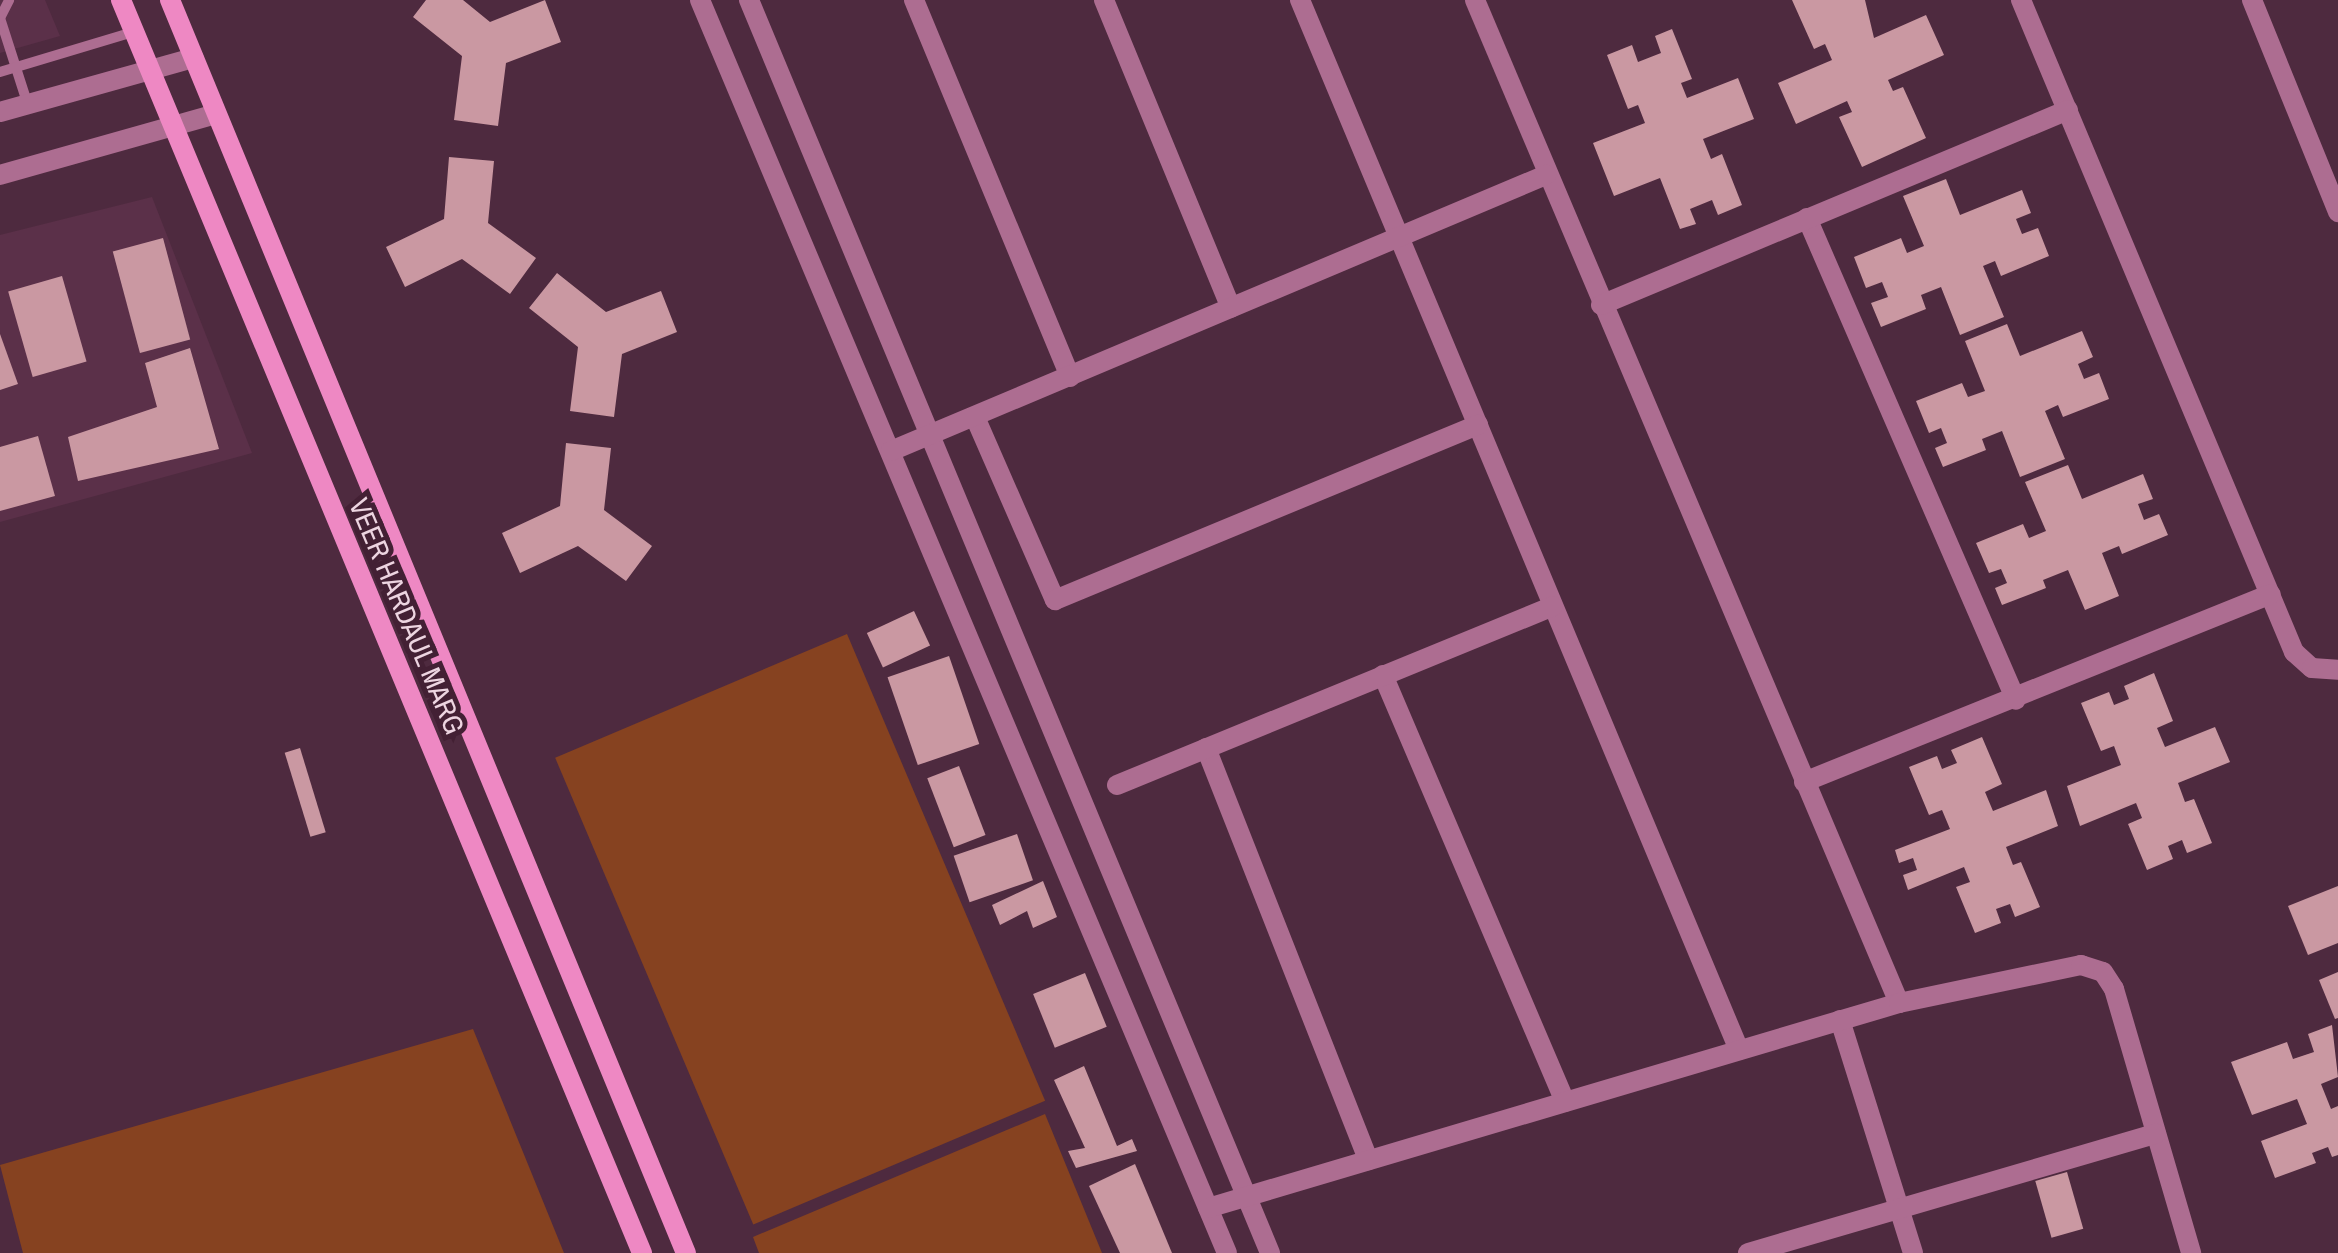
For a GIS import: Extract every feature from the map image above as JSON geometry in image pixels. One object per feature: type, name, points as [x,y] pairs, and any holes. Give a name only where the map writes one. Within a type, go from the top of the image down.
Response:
[{"type":"street","name":"VEER HARDAUL MARG","points":[[120,0],[642,1253]]},
{"type":"street","name":"VEER HARDAUL MARG","points":[[170,0],[686,1253]]},
{"type":"street","points":[[700,0],[1226,1253]]},
{"type":"street","points":[[749,0],[932,432],[1270,1253]]},
{"type":"street","points":[[914,0],[1070,377]]},
{"type":"street","points":[[1104,0],[1231,308]]},
{"type":"street","points":[[1300,0],[1739,1050]]},
{"type":"street","points":[[1474,0],[1898,1003]]},
{"type":"street","points":[[2022,0],[2294,652],[2312,668],[2338,670]]},
{"type":"street","points":[[2252,0],[2338,212]]},
{"type":"street","points":[[0,112],[194,58]]},
{"type":"street","points":[[1601,305],[2068,110]]},
{"type":"street","points":[[0,175],[216,114]]},
{"type":"street","points":[[891,452],[1546,175]]},
{"type":"street","points":[[1808,218],[2016,700]]},
{"type":"street","points":[[975,417],[1056,600],[1478,424]]},
{"type":"street","points":[[1804,782],[2272,594]]},
{"type":"street","points":[[1117,785],[1553,606]]},
{"type":"street","points":[[1383,676],[1565,1102]]},
{"type":"street","points":[[1206,748],[1368,1160]]},
{"type":"street","points":[[1208,1208],[1898,1003],[2056,968],[2102,972],[2114,988],[2191,1253]]},
{"type":"street","points":[[1840,1020],[1913,1253]]},
{"type":"street","points":[[1748,1253],[2156,1134]]},
{"type":"lane","points":[[9,0],[0,18],[28,105]]},
{"type":"lane","points":[[0,72],[134,32]]},
{"type":"shaded area","points":[[0,0],[45,0],[60,36],[0,53]]},
{"type":"shaded area","points":[[152,197],[252,453],[0,522],[0,235]]},
{"type":"shaded area","points":[[847,634],[1045,1101],[753,1225],[555,758]]},
{"type":"shaded area","points":[[473,1029],[564,1253],[23,1253],[0,1165]]},
{"type":"shaded area","points":[[1045,1114],[1102,1253],[759,1253],[753,1237]]},
{"type":"building","points":[[426,0],[463,0],[490,22],[545,0],[561,42],[506,63],[498,126],[454,120],[462,56],[413,17]]},
{"type":"building","points":[[1792,0],[1865,0],[1874,38],[1926,15],[1944,55],[1888,80],[1893,91],[1903,87],[1926,138],[1862,167],[1839,117],[1852,112],[1847,101],[1796,124],[1778,83],[1832,60],[1825,44],[1814,49]]},
{"type":"building","points":[[1672,29],[1692,79],[1681,83],[1687,98],[1738,78],[1754,119],[1703,139],[1711,159],[1722,154],[1742,205],[1718,215],[1712,200],[1690,209],[1696,224],[1680,229],[1660,178],[1614,196],[1593,143],[1645,123],[1638,105],[1628,109],[1607,55],[1632,45],[1638,62],[1661,53],[1655,36]]},
{"type":"building","points":[[449,157],[494,161],[488,223],[536,258],[510,294],[462,259],[405,287],[386,247],[444,219]]},
{"type":"building","points":[[1946,179],[1960,215],[2022,190],[2031,213],[2016,219],[2022,234],[2038,228],[2049,256],[2001,276],[1995,261],[1983,266],[2004,317],[1960,335],[1941,287],[1921,295],[1926,309],[1881,327],[1871,303],[1888,297],[1882,282],[1866,288],[1854,257],[1901,238],[1907,253],[1924,246],[1903,196]]},
{"type":"building","points":[[163,238],[190,339],[140,353],[113,251]]},
{"type":"building","points":[[557,273],[606,312],[661,291],[677,332],[622,354],[614,417],[570,411],[578,347],[529,308]]},
{"type":"building","points":[[62,276],[87,362],[33,377],[8,291]]},
{"type":"building","points":[[2007,324],[2020,356],[2082,331],[2093,357],[2078,364],[2084,379],[2099,373],[2109,399],[2063,417],[2058,405],[2045,411],[2065,459],[2020,477],[2002,431],[1982,439],[1986,450],[1943,467],[1935,448],[1947,443],[1941,428],[1929,433],[1916,401],[1962,383],[1968,397],[1985,391],[1965,341]]},
{"type":"building","points":[[0,334],[18,384],[0,390]]},
{"type":"building","points":[[190,348],[219,449],[78,481],[68,437],[157,407],[145,363]]},
{"type":"building","points":[[38,436],[55,496],[0,511],[0,447]]},
{"type":"building","points":[[566,443],[611,448],[604,510],[652,546],[626,581],[578,546],[520,573],[502,533],[560,506]]},
{"type":"building","points":[[2068,465],[2082,499],[2143,474],[2153,499],[2138,504],[2144,520],[2159,514],[2168,535],[2122,554],[2119,546],[2102,553],[2119,596],[2085,610],[2068,570],[2043,580],[2046,588],[2002,605],[1995,588],[2007,583],[2001,569],[1989,573],[1976,543],[2023,524],[2029,538],[2046,531],[2025,482]]},
{"type":"building","points":[[914,611],[930,645],[883,667],[867,633]]},
{"type":"building","points":[[949,656],[979,744],[918,765],[888,677]]},
{"type":"building","points":[[2154,673],[2173,721],[2157,728],[2165,747],[2215,727],[2230,762],[2178,783],[2185,802],[2194,799],[2212,843],[2187,853],[2182,840],[2168,846],[2173,859],[2147,870],[2128,824],[2142,818],[2136,803],[2080,826],[2067,786],[2121,765],[2114,746],[2101,751],[2081,703],[2109,692],[2114,705],[2129,699],[2124,686]]},
{"type":"building","points":[[1982,737],[2002,784],[1985,792],[1993,811],[2046,790],[2058,826],[2006,847],[2013,865],[2021,862],[2040,907],[2015,917],[2010,904],[1996,909],[2001,923],[1975,933],[1956,887],[1970,882],[1964,867],[1908,890],[1903,875],[1917,870],[1913,858],[1899,863],[1895,850],[1950,829],[1942,810],[1929,815],[1909,767],[1937,756],[1942,769],[1957,763],[1951,750]]},
{"type":"building","points":[[300,748],[326,832],[310,837],[285,753]]},
{"type":"building","points":[[959,766],[986,835],[954,847],[927,778]]},
{"type":"building","points":[[1017,834],[1033,880],[970,902],[954,856]]},
{"type":"building","points":[[1043,881],[1057,917],[1033,928],[1027,911],[1000,925],[992,905]]},
{"type":"building","points":[[2338,886],[2338,943],[2308,955],[2288,906]]},
{"type":"building","points":[[2338,972],[2338,1018],[2335,1019],[2319,980]]},
{"type":"building","points":[[1085,973],[1107,1027],[1055,1048],[1033,994]]},
{"type":"building","points":[[2332,1025],[2338,1077],[2321,1084],[2331,1109],[2338,1106],[2338,1155],[2332,1157],[2328,1147],[2312,1153],[2316,1163],[2275,1178],[2261,1141],[2307,1124],[2297,1099],[2252,1115],[2231,1062],[2287,1042],[2293,1059],[2314,1052],[2308,1034]]},
{"type":"building","points":[[1084,1066],[1117,1146],[1132,1139],[1137,1151],[1076,1168],[1068,1151],[1085,1148],[1054,1080]]},
{"type":"building","points":[[1135,1164],[1172,1253],[1120,1253],[1089,1186]]},
{"type":"building","points":[[2067,1172],[2083,1229],[2052,1238],[2035,1181]]}]
